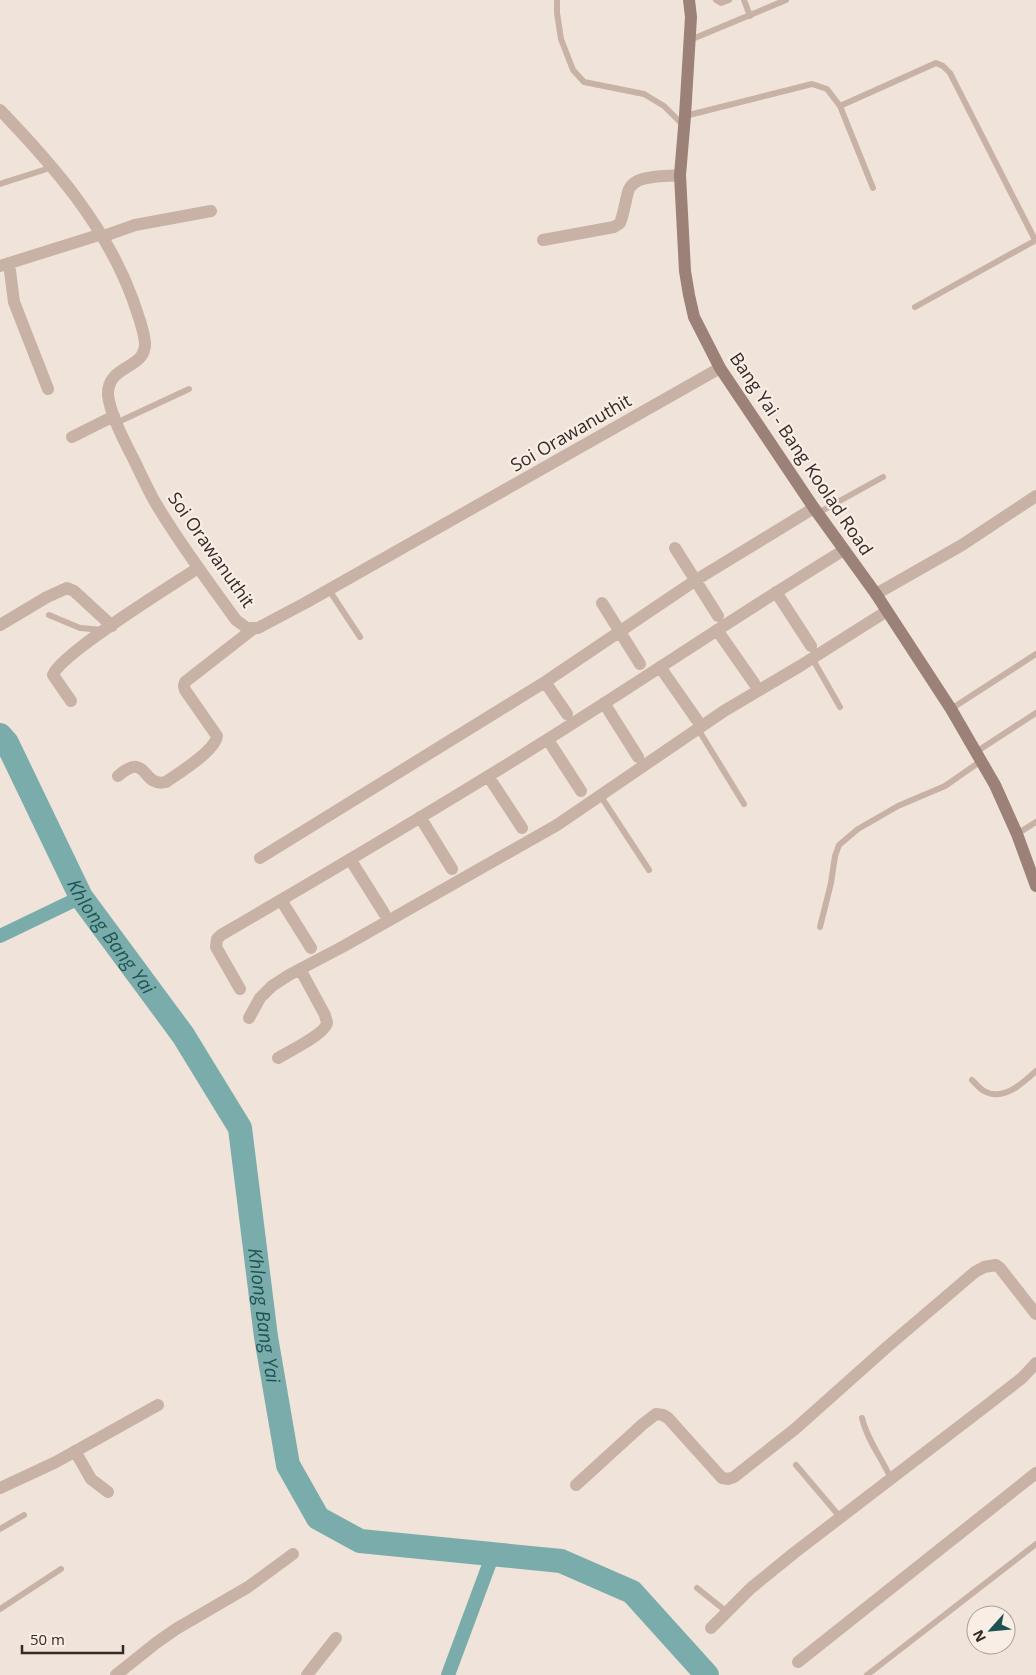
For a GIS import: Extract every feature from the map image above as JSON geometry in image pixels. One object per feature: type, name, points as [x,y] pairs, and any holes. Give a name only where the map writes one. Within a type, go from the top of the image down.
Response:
[{"type":"street","name":"Bang Yai - Bang Koolad Road","points":[[689,0],[691,17],[690,40],[680,175],[685,271],[688,296],[694,317],[720,368],[816,511],[876,594],[951,709],[995,785],[1017,834],[1036,886]]},
{"type":"street","name":"Soi Orawanuthit","points":[[0,110],[54,168],[103,235],[124,276],[138,313],[145,343],[144,352],[140,358],[113,377],[110,384],[108,396],[115,419],[155,501],[198,568],[236,620],[247,628],[258,628],[329,590],[720,368]]},
{"type":"street","points":[[543,240],[614,227],[620,223],[632,184],[638,180],[680,175]]},
{"type":"street","points":[[48,389],[14,302],[5,264],[135,225],[211,211]]},
{"type":"street","points":[[72,437],[115,419]]},
{"type":"street","points":[[876,594],[962,545],[1036,496]]},
{"type":"street","points":[[260,858],[545,682],[696,580],[816,511]]},
{"type":"street","points":[[675,548],[718,616]]},
{"type":"street","points":[[240,989],[216,947],[217,939],[548,740],[844,550]]},
{"type":"street","points":[[71,701],[53,675],[59,665],[109,628],[198,568]]},
{"type":"street","points":[[0,625],[46,597],[67,588],[74,591],[109,628]]},
{"type":"street","points":[[776,592],[812,652]]},
{"type":"street","points":[[602,603],[640,664]]},
{"type":"street","points":[[249,1018],[260,998],[272,986],[557,825],[697,724],[724,711],[812,652],[887,611]]},
{"type":"street","points":[[118,776],[128,768],[135,766],[155,782],[161,784],[210,749],[216,742],[217,736],[185,690],[185,682],[253,629]]},
{"type":"street","points":[[717,630],[754,683]]},
{"type":"street","points":[[660,667],[697,724]]},
{"type":"street","points":[[545,682],[567,714]]},
{"type":"street","points":[[604,703],[638,757]]},
{"type":"street","points":[[548,740],[581,790]]},
{"type":"street","points":[[488,776],[522,828]]},
{"type":"street","points":[[420,817],[452,869]]},
{"type":"street","points":[[350,859],[384,912]]},
{"type":"street","points":[[281,900],[311,948]]},
{"type":"street","points":[[278,1058],[316,1035],[324,1028],[327,1022],[300,969]]},
{"type":"street","points":[[576,1485],[656,1414],[668,1418],[722,1478],[734,1477],[795,1429],[894,1340],[975,1272],[984,1267],[996,1265],[1000,1268],[1036,1314]]},
{"type":"street","points":[[711,1628],[751,1588],[840,1517],[1022,1378],[1036,1363]]},
{"type":"street","points":[[0,1488],[56,1462],[158,1405]]},
{"type":"street","points":[[75,1451],[91,1479],[108,1492]]},
{"type":"street","points":[[798,1662],[1036,1472]]},
{"type":"street","points":[[116,1675],[176,1629],[248,1587],[292,1554]]},
{"type":"street","points":[[307,1675],[336,1638]]},
{"type":"lane","points":[[557,0],[561,39],[573,70],[584,82],[644,94],[685,121],[812,84],[827,89],[840,106],[873,188]]},
{"type":"lane","points":[[716,0],[721,3],[729,0]]},
{"type":"lane","points":[[744,0],[750,16]]},
{"type":"lane","points":[[690,40],[786,0]]},
{"type":"lane","points":[[840,106],[936,63],[943,66],[950,73],[1035,240],[915,307]]},
{"type":"lane","points":[[0,184],[54,168]]},
{"type":"lane","points":[[115,419],[189,388]]},
{"type":"lane","points":[[816,511],[883,477]]},
{"type":"lane","points":[[329,590],[360,637]]},
{"type":"lane","points":[[49,615],[80,628],[109,628]]},
{"type":"lane","points":[[812,652],[840,707]]},
{"type":"lane","points":[[951,709],[1036,654]]},
{"type":"lane","points":[[820,927],[840,845],[858,830],[898,806],[945,786],[979,756],[1036,713]]},
{"type":"lane","points":[[697,724],[744,804]]},
{"type":"lane","points":[[600,794],[650,870]]},
{"type":"lane","points":[[1017,834],[1036,822]]},
{"type":"lane","points":[[972,1080],[985,1092],[1001,1094],[1016,1088],[1036,1072]]},
{"type":"lane","points":[[862,1418],[864,1430],[886,1466],[891,1479]]},
{"type":"lane","points":[[796,1465],[840,1517]]},
{"type":"lane","points":[[0,1529],[24,1514]]},
{"type":"lane","points":[[867,1675],[1036,1544]]},
{"type":"lane","points":[[0,1609],[61,1569]]},
{"type":"lane","points":[[696,1588],[727,1612]]},
{"type":"waterway","name":"Khlong Bang Yai","points":[[0,735],[7,743],[81,897],[183,1035],[240,1128],[266,1337],[288,1465],[318,1518],[360,1541],[561,1561],[632,1592],[707,1675]]},
{"type":"waterway","points":[[0,936],[81,897]]},
{"type":"waterway","points":[[448,1675],[493,1554]]}]
